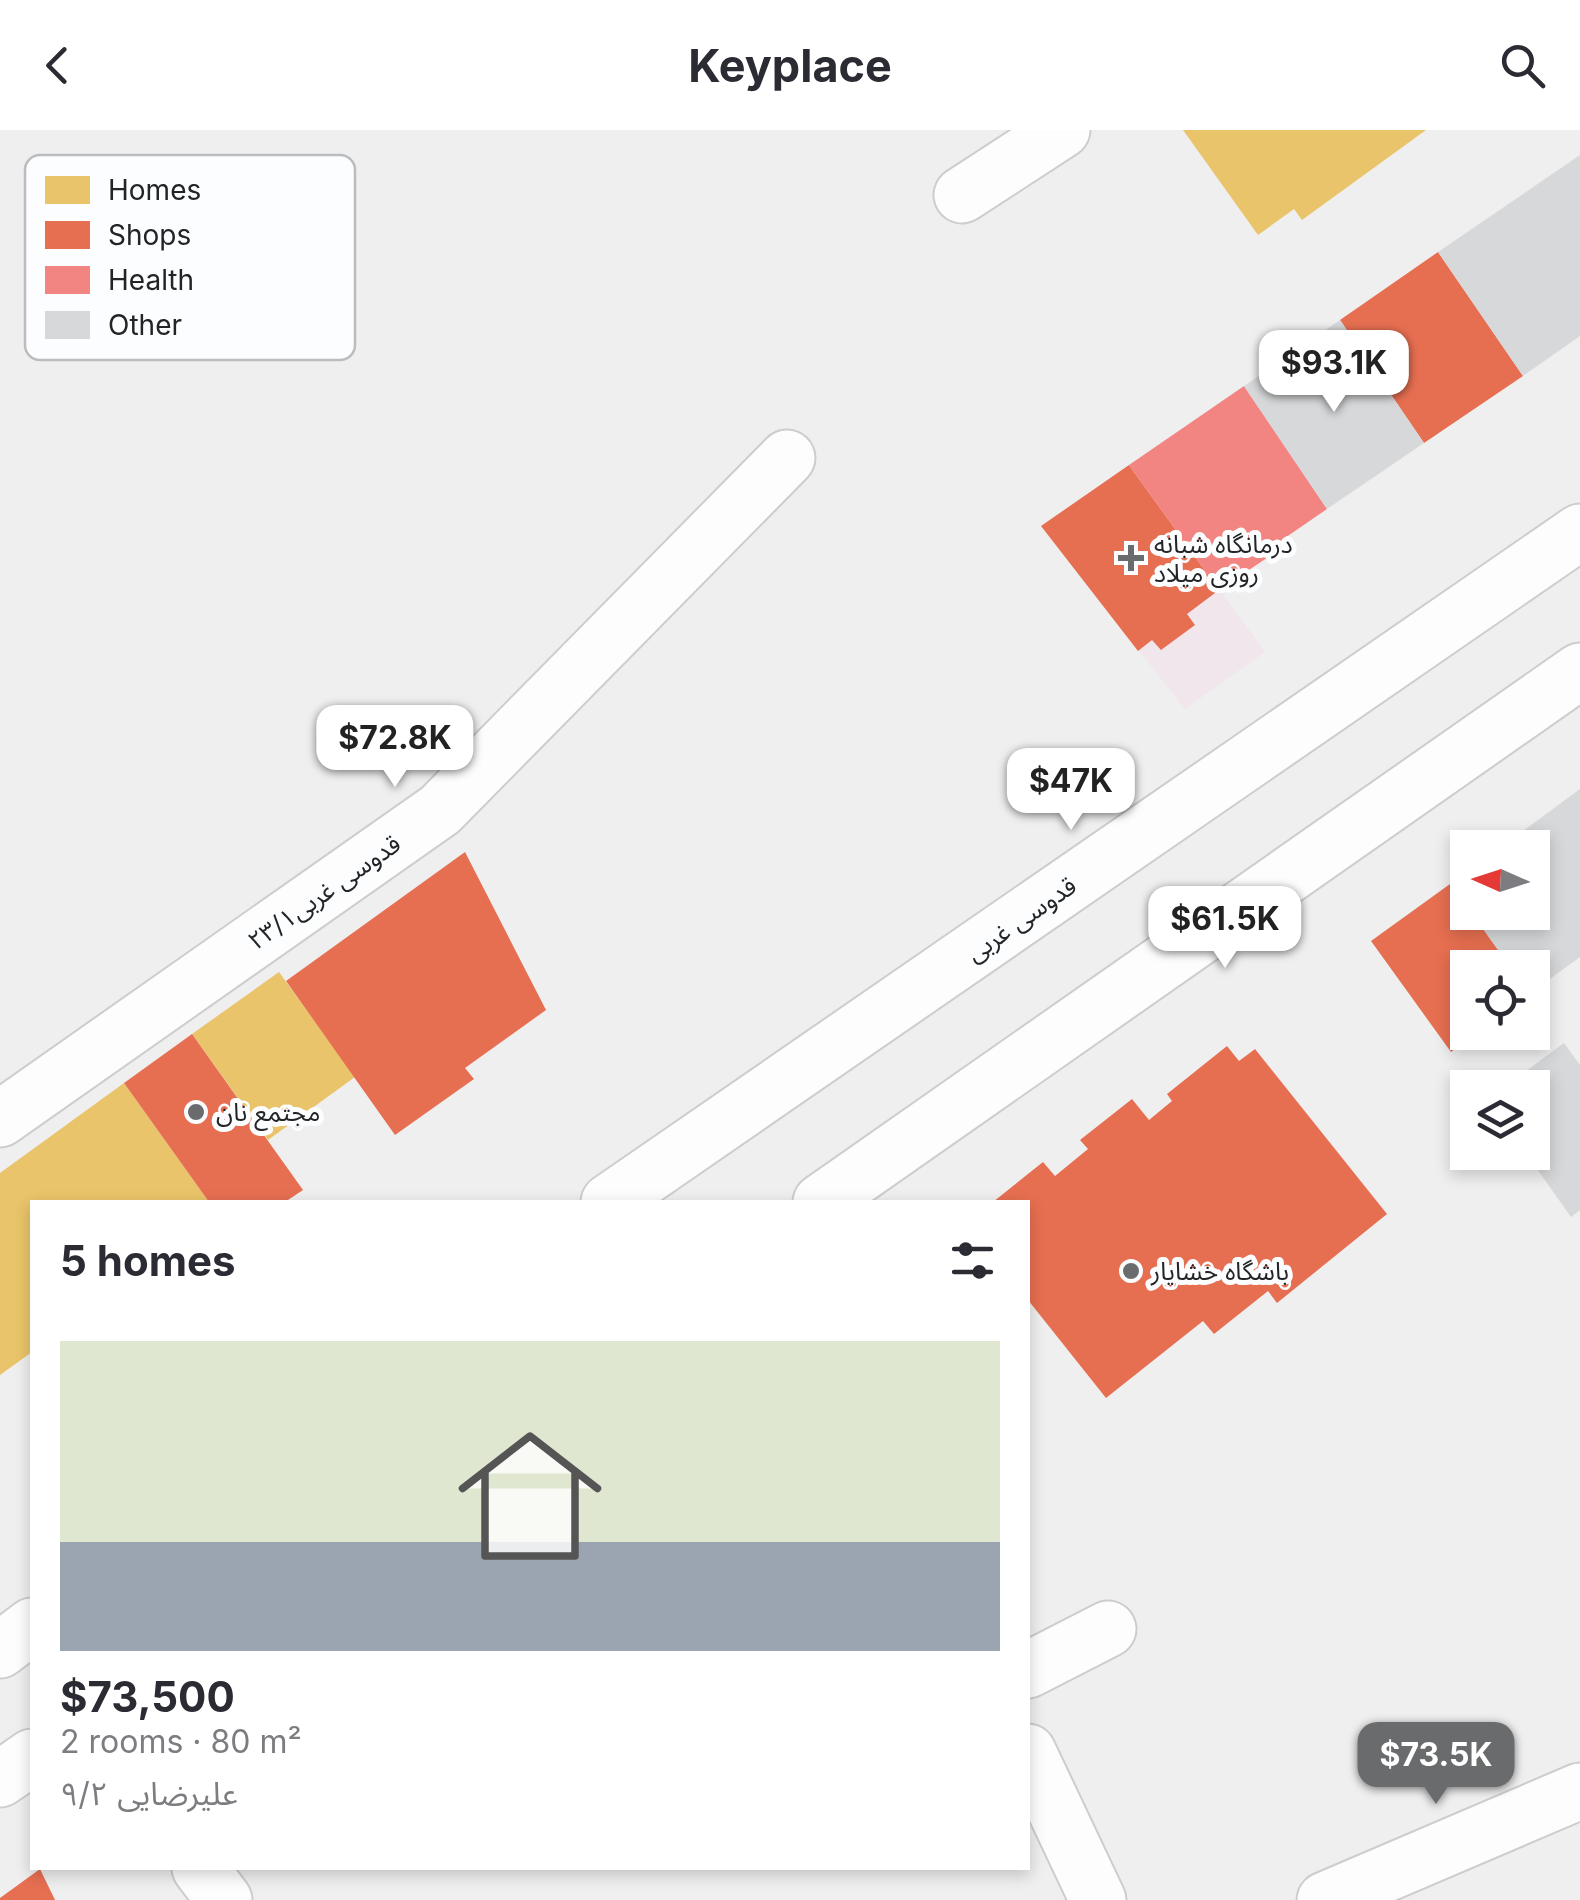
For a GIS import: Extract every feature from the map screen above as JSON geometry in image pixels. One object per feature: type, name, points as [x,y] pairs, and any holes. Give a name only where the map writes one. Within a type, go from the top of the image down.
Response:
[{"type":"main road","points":[[962,195],[1062,130]]},
{"type":"main road","name":"قدوسی غربی۲۳/۱","points":[[0,1118],[440,810],[786,458]]},
{"type":"main road","name":"قدوسی غربی","points":[[613,1200],[1580,532]]},
{"type":"main road","points":[[824,1200],[1580,670]]},
{"type":"main road","points":[[0,1650],[30,1628]]},
{"type":"main road","points":[[1030,1669],[1108,1628]]},
{"type":"main road","points":[[1030,1756],[1098,1900]]},
{"type":"main road","points":[[0,1780],[30,1758]]},
{"type":"main road","points":[[1325,1900],[1580,1791]]},
{"type":"main road","points":[[202,1870],[224,1900]]},
{"type":"shaded area","name":"درمانگاه شبانه روزی میلاد","points":[[1129,465],[1265,652],[1185,709],[1041,526]]},
{"type":"building: Homes","points":[[1183,130],[1426,130],[1302,220],[1294,209],[1258,235]]},
{"type":"building: Homes","points":[[279,972],[355,1077],[268,1140],[192,1034]]},
{"type":"building: Homes","points":[[124,1083],[208,1200],[30,1200],[30,1353],[0,1375],[0,1173]]},
{"type":"building: Shops","points":[[1438,252],[1523,376],[1424,443],[1340,320]]},
{"type":"building: Shops","name":"درمانگاه شبانه روزی میلاد","points":[[1129,465],[1219,590],[1187,614],[1195,625],[1161,650],[1152,640],[1138,651],[1041,526]]},
{"type":"building: Shops","points":[[465,852],[546,1010],[465,1068],[474,1079],[395,1135],[286,981]]},
{"type":"building: Shops","points":[[1450,884],[1450,930],[1484,930],[1498,950],[1450,950],[1451,1052],[1371,941]]},
{"type":"building: Shops","name":"مجتمع نان","points":[[192,1034],[303,1190],[288,1200],[208,1200],[124,1083]]},
{"type":"building: Shops","points":[[1227,1046],[1239,1061],[1255,1049],[1387,1214],[1277,1303],[1268,1291],[1214,1334],[1203,1321],[1106,1398],[1030,1303],[1030,1200],[996,1200],[1043,1162],[1055,1176],[1088,1149],[1080,1140],[1132,1099],[1149,1120],[1172,1101],[1167,1094]]},
{"type":"building: Shops","points":[[40,1870],[55,1900],[0,1900]]},
{"type":"building: Health","points":[[1244,386],[1327,509],[1279,542],[1283,547],[1219,590],[1129,465]]},
{"type":"building: Other","points":[[1580,155],[1580,336],[1523,376],[1438,252]]},
{"type":"building: Other","points":[[1340,320],[1424,443],[1327,509],[1244,386]]},
{"type":"building: Other","points":[[1580,789],[1580,957],[1550,979],[1550,950],[1498,950],[1484,930],[1550,930],[1550,830],[1524,830]]},
{"type":"building: Other","points":[[1564,1043],[1580,1065],[1580,1210],[1571,1217],[1538,1170],[1550,1170],[1550,1070],[1527,1070]]},
{"type":"place","name":"درمانگاه شبانه روزی میلاد","points":[[1131,558]]},
{"type":"place","name":"مجتمع نان","points":[[196,1112]]},
{"type":"place","name":"باشگاه خشایار","points":[[1131,1271]]}]
